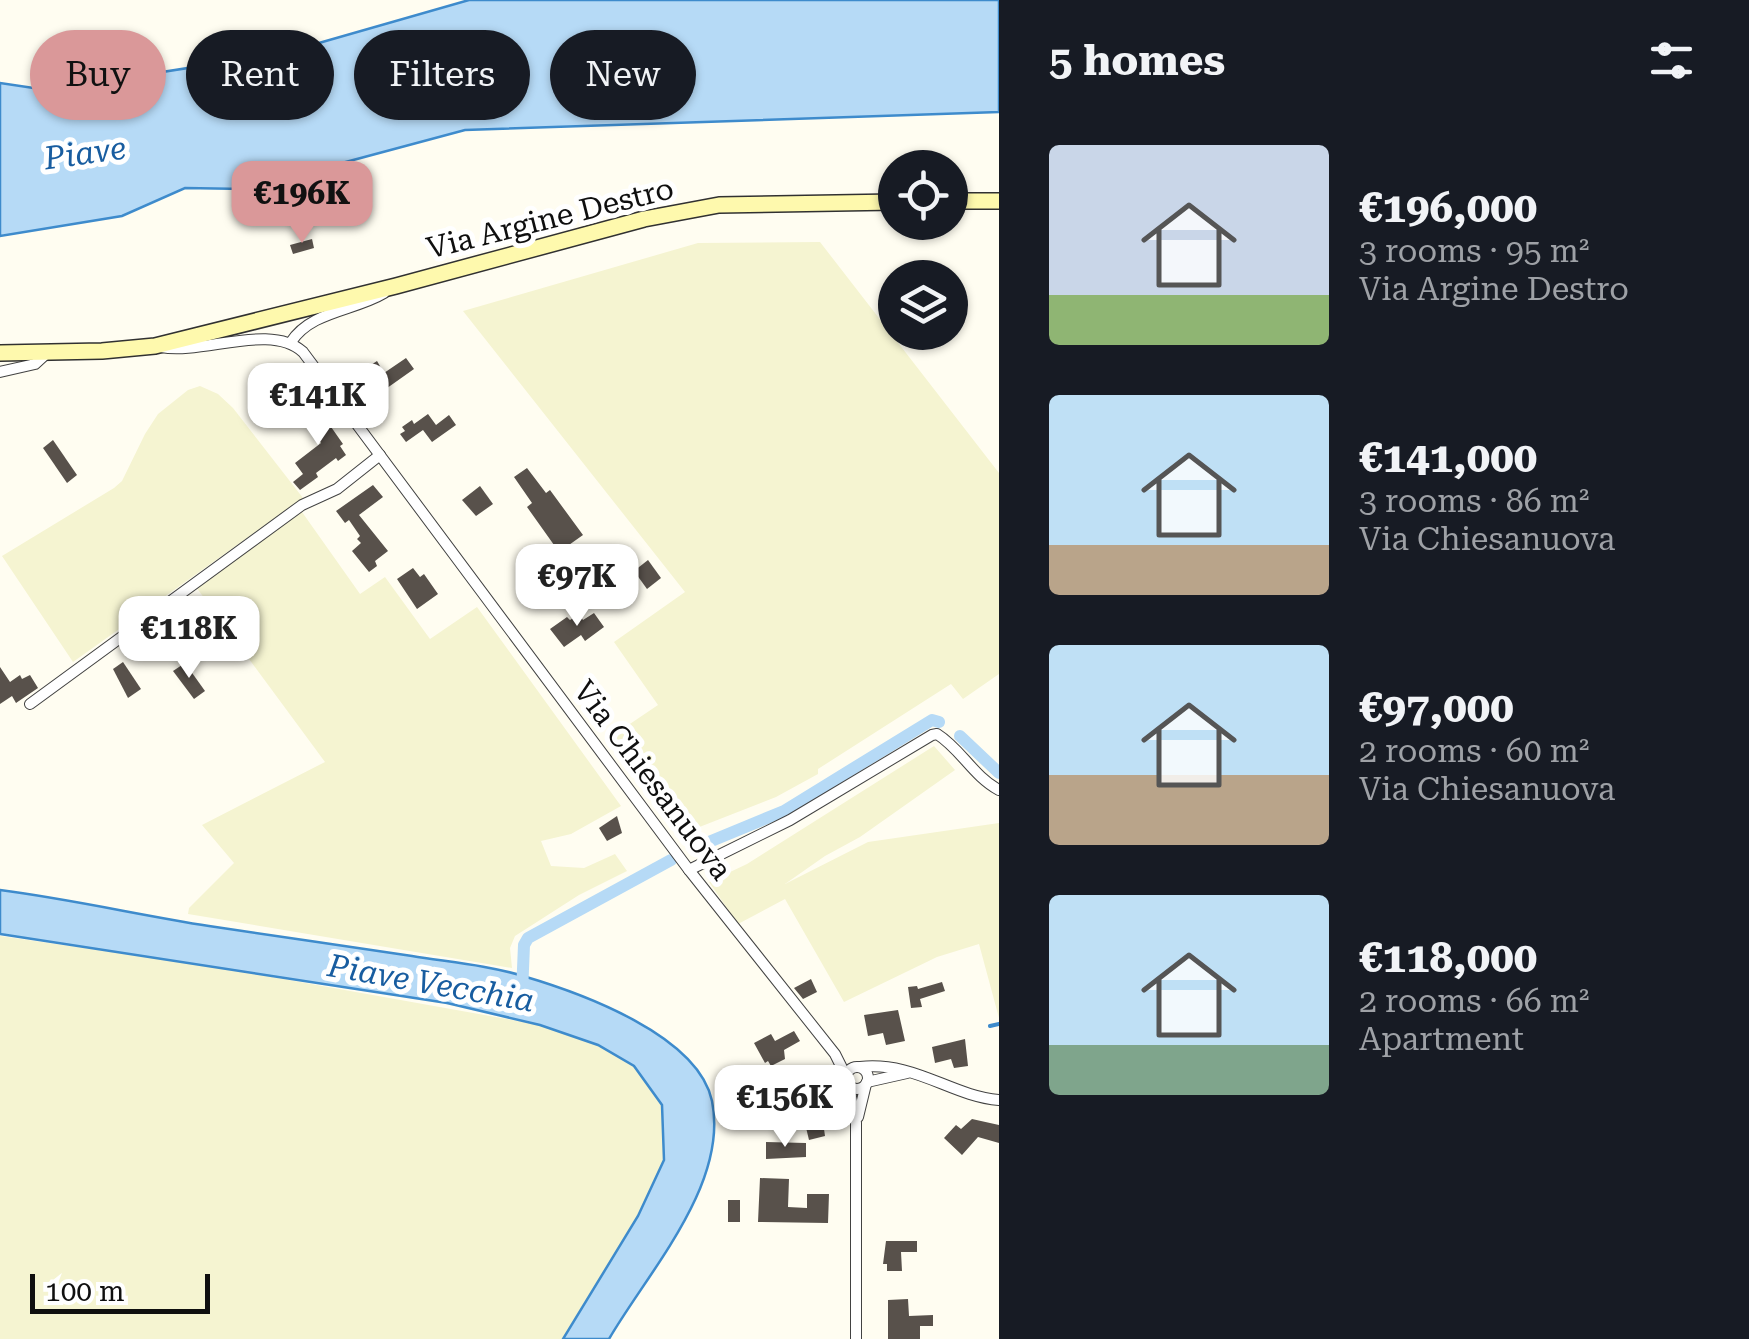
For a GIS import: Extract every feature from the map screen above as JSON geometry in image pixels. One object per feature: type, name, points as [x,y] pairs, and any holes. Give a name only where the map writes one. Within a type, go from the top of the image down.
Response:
[{"type":"street","points":[[968,202],[999,201]]},
{"type":"street","name":"Via Argine Destro","points":[[0,353],[155,346],[644,219],[719,205],[878,202]]},
{"type":"street","points":[[155,346],[183,350],[262,339],[291,342],[309,322],[367,304],[396,286]]},
{"type":"street","name":"Via Chiesanuova","points":[[291,342],[313,364],[688,870],[836,1054],[848,1081],[856,1123],[856,1339]]},
{"type":"street","name":"Via Argine Destro","points":[[0,372],[35,364],[48,353]]},
{"type":"street","points":[[30,704],[302,506],[337,489],[380,456]]},
{"type":"street","points":[[688,870],[790,820],[932,735],[949,742],[983,782],[999,790]]},
{"type":"street","name":"Via Chiesanuova","points":[[836,1054],[858,1067]]},
{"type":"street","points":[[858,1067],[882,1066],[913,1072],[999,1100]]},
{"type":"street","points":[[858,1067],[848,1081],[858,1089],[867,1083],[913,1072]]},
{"type":"street","points":[[858,1067],[866,1071],[867,1083]]},
{"type":"street","name":"Via Chiesanuova","points":[[856,1123],[867,1083]]},
{"type":"green space","points":[[820,242],[878,317],[878,350],[904,350],[999,473],[999,674],[963,699],[951,684],[818,769],[818,774],[776,797],[679,835],[614,748],[615,734],[658,705],[614,642],[685,592],[463,311],[698,243]]},
{"type":"green space","points":[[200,386],[218,394],[233,408],[303,498],[73,662],[2,556],[114,488],[122,481],[158,414],[188,390]]},
{"type":"green space","points":[[302,512],[360,594],[385,577],[430,639],[477,607],[621,806],[571,834],[541,841],[551,866],[584,868],[615,854],[627,871],[579,895],[515,936],[510,948],[512,968],[188,914],[189,908],[234,863],[202,825],[325,762],[196,587]]},
{"type":"green space","points":[[934,746],[955,770],[785,884],[868,842],[999,823],[999,1018],[979,944],[937,957],[844,1002],[785,899],[738,924],[709,882],[747,864]]},
{"type":"green space","points":[[0,936],[217,967],[540,1025],[598,1045],[634,1066],[662,1105],[664,1160],[638,1216],[563,1339],[0,1339]]},
{"type":"water","name":"Piave","points":[[469,0],[999,0],[999,112],[465,130],[245,189],[185,188],[122,216],[0,236],[0,83],[30,87],[30,120],[166,120],[166,71],[186,68],[186,120],[334,120],[334,39],[354,33],[354,120],[530,120],[530,30],[364,30]]},
{"type":"water","name":"Piave Vecchia","points":[[0,890],[209,926],[482,966],[575,993],[605,1006],[661,1037],[685,1056],[702,1077],[712,1101],[714,1132],[709,1164],[697,1195],[682,1226],[609,1339],[563,1339],[638,1216],[664,1160],[662,1105],[634,1066],[598,1045],[540,1025],[447,1003],[0,934]]},
{"type":"building","points":[[312,239],[314,248],[293,254],[290,245]]},
{"type":"building","points":[[406,358],[414,369],[373,398],[357,374],[377,361],[384,373]]},
{"type":"building","points":[[315,404],[343,444],[340,446],[346,455],[316,473],[318,477],[300,490],[293,482],[303,474],[295,463],[321,443],[300,415]]},
{"type":"building","points":[[428,414],[436,425],[449,415],[456,425],[432,442],[423,430],[406,442],[400,434],[405,431],[402,427]]},
{"type":"building","points":[[53,440],[77,475],[67,483],[43,448]]},
{"type":"building","points":[[527,468],[546,493],[550,490],[583,535],[559,552],[527,507],[532,503],[514,477]]},
{"type":"building","points":[[373,485],[383,497],[359,515],[388,551],[369,572],[352,551],[361,543],[357,539],[360,536],[349,520],[345,523],[336,511]]},
{"type":"building","points":[[480,486],[493,504],[476,516],[462,500]]},
{"type":"building","points":[[648,560],[661,578],[647,589],[634,571]]},
{"type":"building","points":[[413,568],[420,577],[424,574],[438,594],[417,609],[397,579]]},
{"type":"building","points":[[188,612],[202,631],[184,644],[170,625]]},
{"type":"building","points":[[594,613],[604,627],[585,641],[581,635],[564,647],[550,629],[567,617],[570,620],[579,614],[583,620]]},
{"type":"building","points":[[123,662],[141,689],[128,698],[113,669]]},
{"type":"building","points":[[185,663],[205,691],[194,699],[173,671]]},
{"type":"building","points":[[0,667],[10,682],[20,675],[22,679],[30,675],[38,688],[16,703],[12,696],[0,704]]},
{"type":"building","points":[[617,816],[622,833],[607,841],[599,828]]},
{"type":"building","points":[[811,979],[817,992],[803,999],[794,988]]},
{"type":"building","points":[[942,982],[945,991],[920,999],[922,1007],[911,1008],[908,987],[918,989]]},
{"type":"building","points":[[898,1010],[905,1041],[886,1045],[883,1033],[868,1036],[864,1015]]},
{"type":"building","points":[[794,1031],[800,1041],[784,1050],[785,1059],[771,1066],[768,1061],[765,1063],[754,1043],[771,1034],[775,1041]]},
{"type":"building","points":[[965,1039],[968,1066],[954,1068],[951,1059],[935,1063],[932,1047]]},
{"type":"building","points":[[828,1088],[833,1110],[824,1112],[828,1128],[824,1129],[825,1136],[809,1140],[802,1111],[813,1109],[810,1092]]},
{"type":"building","points":[[972,1119],[999,1125],[999,1143],[978,1137],[962,1155],[944,1138],[956,1125],[961,1129]]},
{"type":"building","points":[[766,1142],[806,1143],[806,1157],[766,1159]]},
{"type":"building","points":[[760,1178],[789,1179],[788,1207],[807,1208],[807,1194],[829,1194],[828,1223],[758,1222]]},
{"type":"building","points":[[728,1200],[740,1200],[740,1222],[728,1222]]},
{"type":"building","points":[[886,1241],[917,1241],[917,1252],[901,1252],[902,1271],[887,1271],[887,1264],[883,1264]]},
{"type":"building","points":[[908,1299],[909,1316],[933,1315],[933,1326],[920,1326],[920,1339],[888,1339],[888,1300]]},
{"type":"waterway","points":[[704,844],[784,811],[932,720],[939,722]]},
{"type":"waterway","points":[[960,736],[999,773]]},
{"type":"waterway","name":"Piave Vecchia","points":[[522,993],[524,945],[528,938],[671,860]]},
{"type":"waterway","points":[[990,1026],[999,1024]]}]
